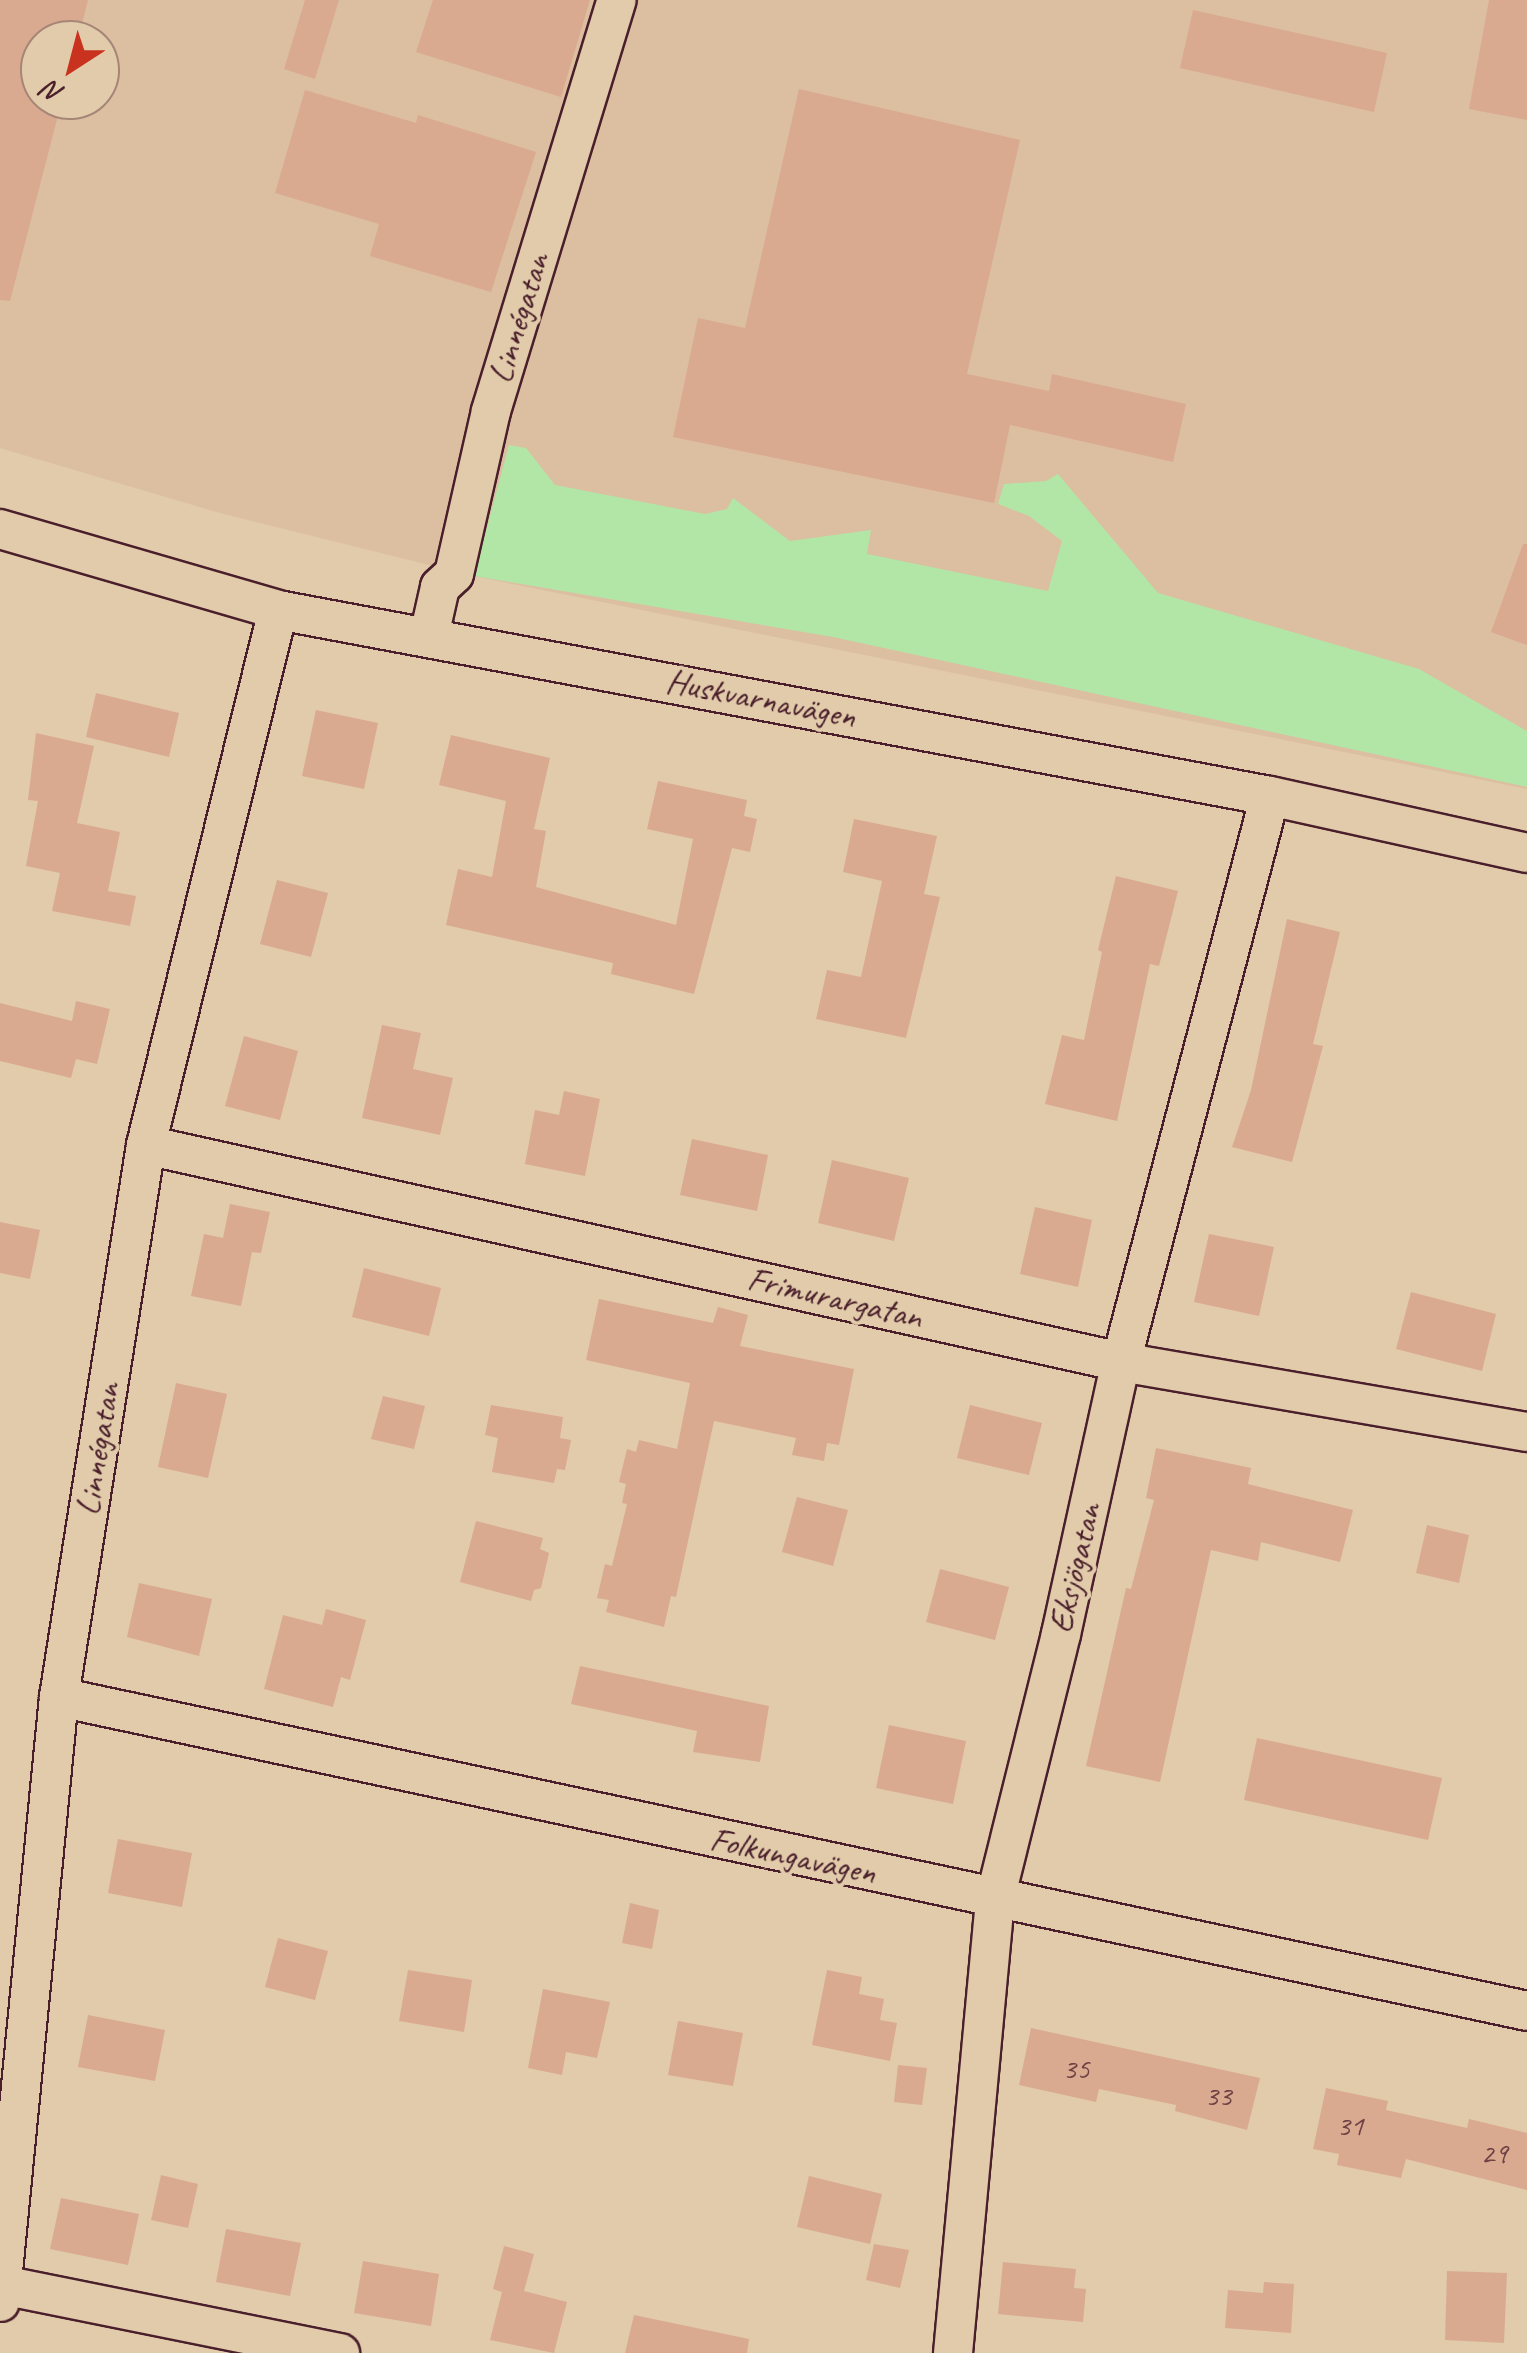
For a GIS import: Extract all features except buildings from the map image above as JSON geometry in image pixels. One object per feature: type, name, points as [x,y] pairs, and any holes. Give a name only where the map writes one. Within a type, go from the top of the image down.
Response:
[{"type":"street","name":"Linnégatan","points":[[429,636],[440,586],[454,574],[491,410],[617,0]]},
{"type":"street","name":"Huskvarnavägen","points":[[0,529],[278,610],[1270,796],[1527,853]]},
{"type":"street","name":"Linnégatan","points":[[1,2293],[59,1697],[146,1145],[278,610]]},
{"type":"street","name":"Eksjögatan","points":[[953,2353],[995,1900],[1061,1634],[1121,1362],[1270,796]]},
{"type":"street","name":"Frimurargatan","points":[[146,1145],[1121,1362],[1527,1432]]},
{"type":"street","name":"Folkungavägen","points":[[59,1697],[995,1900],[1527,2010]]},
{"type":"street","points":[[1,2293],[340,2353]]},
{"type":"shaded area","points":[[0,0],[1527,0],[1527,789],[474,576],[220,513],[0,448]]},
{"type":"green space","points":[[509,445],[526,448],[555,485],[705,514],[727,509],[733,498],[790,541],[871,530],[867,554],[1048,591],[1062,541],[1029,516],[998,504],[1004,484],[1046,481],[1058,474],[1158,593],[1419,669],[1527,731],[1527,787],[833,637],[474,576]]}]
